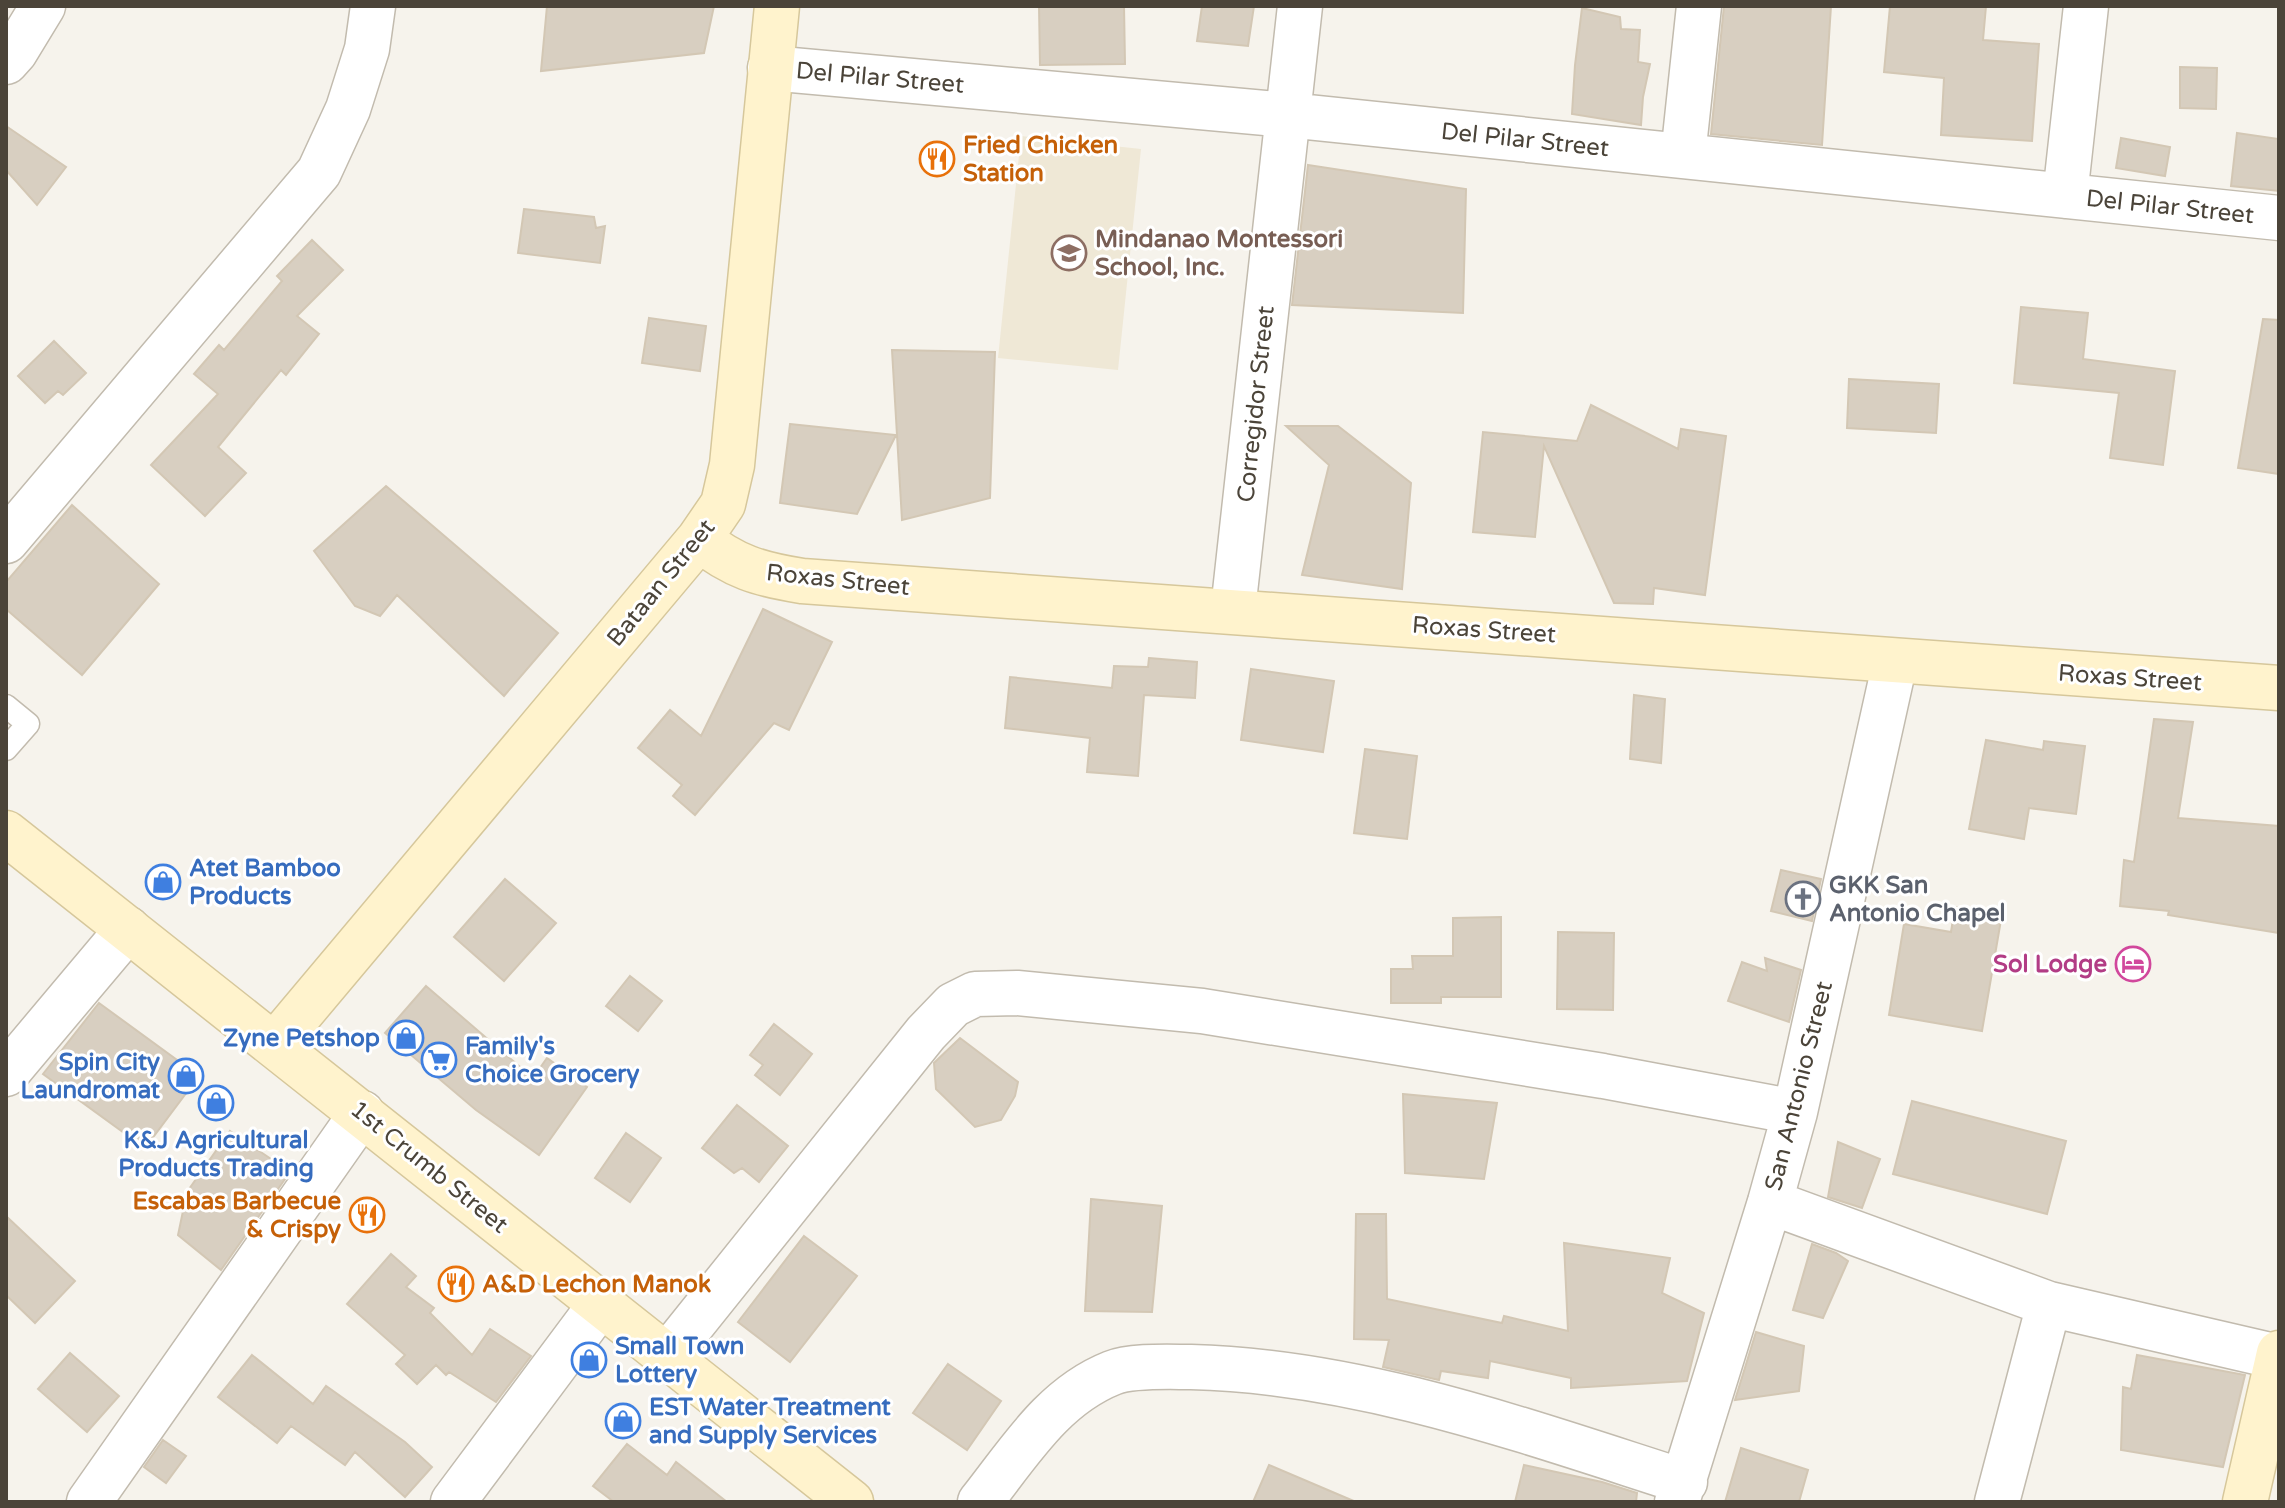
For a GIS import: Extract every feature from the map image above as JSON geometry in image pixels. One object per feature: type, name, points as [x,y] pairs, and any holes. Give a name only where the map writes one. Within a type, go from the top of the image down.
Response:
[{"type":"street","points":[[6,62],[43,6]]},
{"type":"street","points":[[6,541],[319,172],[348,109],[367,49],[373,6]]},
{"type":"street","name":"Bataan Street","points":[[275,1044],[699,539],[723,504],[732,465],[777,6]]},
{"type":"street","name":"Corregidor Street","points":[[1233,610],[1300,6]]},
{"type":"street","points":[[1683,156],[1699,6]]},
{"type":"street","points":[[2065,196],[2086,6]]},
{"type":"street","name":"Del Pilar Street","points":[[770,68],[1288,115],[2279,218]]},
{"type":"street","name":"Roxas Street","points":[[699,539],[721,557],[745,569],[802,581],[2279,688]]},
{"type":"street","name":"San Antonio Street","points":[[1681,1492],[1795,1112],[1895,662]]},
{"type":"street","name":"1st Crumb Street","points":[[6,833],[851,1502]]},
{"type":"street","points":[[6,1074],[128,929]]},
{"type":"street","points":[[667,1356],[926,1033],[953,1005],[975,994],[1017,993],[1202,1011],[1603,1076],[1795,1112]]},
{"type":"street","points":[[89,1502],[362,1113]]},
{"type":"street","points":[[1770,1202],[2049,1304],[2279,1355],[2245,1502]]},
{"type":"street","points":[[1997,1502],[2049,1304]]},
{"type":"street","points":[[453,1502],[600,1305]]},
{"type":"street","points":[[980,1502],[1041,1424],[1074,1392],[1115,1372],[1170,1367],[1231,1368],[1403,1397],[1487,1420],[1681,1492]]},
{"type":"lane","points":[[6,706],[28,724],[6,749]]},
{"type":"shaded area","name":"Mindanao Montessori School, Inc.","points":[[1021,136],[1141,149],[1118,370],[998,358]]},
{"type":"building","points":[[547,6],[714,6],[704,53],[541,71]]},
{"type":"building","points":[[1039,6],[1124,6],[1125,64],[1040,65]]},
{"type":"building","points":[[1202,6],[1254,6],[1248,46],[1197,41]]},
{"type":"building","points":[[1724,6],[1831,6],[1822,145],[1711,134]]},
{"type":"building","points":[[1890,6],[1986,6],[1983,40],[2039,44],[2032,141],[1941,135],[1944,78],[1884,72]]},
{"type":"building","points":[[1582,8],[1620,17],[1621,29],[1640,30],[1638,62],[1650,64],[1641,125],[1572,114]]},
{"type":"building","points":[[2180,67],[2217,68],[2216,109],[2180,108]]},
{"type":"building","points":[[6,126],[66,167],[37,205],[6,170]]},
{"type":"building","points":[[2237,133],[2279,139],[2279,191],[2231,186]]},
{"type":"building","points":[[2121,138],[2170,147],[2165,176],[2116,168]]},
{"type":"building","points":[[1308,165],[1466,189],[1463,313],[1292,305]]},
{"type":"building","points":[[524,209],[594,217],[596,228],[605,226],[600,263],[518,253]]},
{"type":"building","points":[[312,240],[343,270],[297,316],[319,334],[286,375],[281,370],[218,447],[246,473],[205,516],[151,465],[218,394],[194,374],[219,345],[224,350],[282,281],[277,276]]},
{"type":"building","points":[[2021,307],[2088,313],[2083,359],[2175,371],[2163,465],[2110,458],[2119,393],[2014,383]]},
{"type":"building","points":[[649,318],[706,326],[700,371],[642,363]]},
{"type":"building","points":[[2263,319],[2279,320],[2279,474],[2238,468]]},
{"type":"building","points":[[54,341],[86,373],[63,395],[58,391],[45,403],[18,376]]},
{"type":"building","points":[[892,350],[995,352],[990,498],[902,520]]},
{"type":"building","points":[[1849,379],[1939,384],[1936,433],[1847,428]]},
{"type":"building","points":[[1591,405],[1678,449],[1681,429],[1726,436],[1705,595],[1654,588],[1653,604],[1614,603],[1544,446],[1535,537],[1473,532],[1483,432],[1577,441]]},
{"type":"building","points":[[790,424],[896,435],[857,514],[780,503]]},
{"type":"building","points":[[1286,426],[1338,426],[1411,483],[1402,589],[1302,575],[1329,465]]},
{"type":"building","points":[[386,486],[558,633],[504,696],[397,595],[380,616],[355,606],[314,551]]},
{"type":"building","points":[[72,505],[159,584],[82,675],[6,609],[6,582]]},
{"type":"building","points":[[763,609],[832,642],[789,730],[774,723],[695,815],[673,796],[682,785],[638,748],[670,710],[701,736]]},
{"type":"building","points":[[1149,658],[1197,662],[1195,698],[1144,695],[1138,776],[1087,772],[1090,738],[1005,728],[1010,677],[1112,688],[1114,666],[1148,667]]},
{"type":"building","points":[[1251,669],[1334,681],[1323,752],[1241,740]]},
{"type":"building","points":[[1634,695],[1665,699],[1661,763],[1630,759]]},
{"type":"building","points":[[2154,719],[2193,722],[2178,818],[2279,826],[2279,933],[2168,915],[2169,911],[2120,906],[2124,860],[2134,862]]},
{"type":"building","points":[[1986,740],[2043,750],[2044,741],[2085,746],[2076,814],[2029,808],[2024,839],[1969,829]]},
{"type":"building","points":[[1365,749],[1417,756],[1407,839],[1354,833]]},
{"type":"building","points":[[1781,870],[1821,879],[1812,921],[1771,911]]},
{"type":"building","points":[[505,879],[556,923],[504,981],[454,937]]},
{"type":"building","points":[[1955,907],[2002,914],[1982,1031],[1889,1015],[1904,924],[1951,932]]},
{"type":"building","points":[[1501,917],[1501,997],[1441,997],[1441,1003],[1391,1003],[1391,969],[1413,969],[1412,956],[1453,956],[1453,918]]},
{"type":"building","points":[[1558,932],[1614,933],[1613,1010],[1557,1009]]},
{"type":"building","points":[[1765,958],[1801,970],[1789,1022],[1728,1001],[1742,962],[1767,971]]},
{"type":"building","points":[[630,976],[662,1001],[638,1031],[606,1006]]},
{"type":"building","points":[[426,986],[533,1078],[547,1058],[587,1087],[539,1155],[476,1110],[385,1033]]},
{"type":"building","points":[[99,1003],[199,1076],[145,1148],[43,1074]]},
{"type":"building","points":[[774,1024],[812,1054],[780,1095],[755,1075],[763,1065],[750,1055]]},
{"type":"building","points":[[960,1038],[1018,1082],[1015,1096],[1001,1120],[975,1127],[936,1089],[934,1063]]},
{"type":"building","points":[[1403,1094],[1497,1103],[1484,1179],[1405,1173]]},
{"type":"building","points":[[1912,1101],[2066,1141],[2047,1214],[1893,1174]]},
{"type":"building","points":[[737,1105],[788,1146],[759,1182],[742,1168],[734,1173],[702,1148]]},
{"type":"building","points":[[230,1131],[290,1172],[221,1270],[178,1235],[187,1192]]},
{"type":"building","points":[[626,1133],[661,1158],[630,1202],[595,1178]]},
{"type":"building","points":[[1838,1142],[1880,1159],[1862,1208],[1828,1197]]},
{"type":"building","points":[[1091,1199],[1162,1206],[1152,1312],[1085,1311]]},
{"type":"building","points":[[1356,1214],[1386,1214],[1387,1299],[1502,1323],[1504,1316],[1568,1331],[1564,1243],[1670,1258],[1662,1293],[1704,1313],[1687,1381],[1571,1388],[1571,1378],[1490,1361],[1488,1378],[1441,1371],[1439,1380],[1383,1367],[1389,1340],[1354,1339]]},
{"type":"building","points":[[6,1216],[75,1281],[35,1323],[6,1295]]},
{"type":"building","points":[[804,1236],[857,1276],[790,1362],[738,1322]]},
{"type":"building","points":[[1812,1244],[1848,1261],[1823,1318],[1793,1310]]},
{"type":"building","points":[[391,1254],[416,1276],[406,1287],[434,1308],[430,1313],[472,1355],[490,1329],[531,1356],[496,1402],[449,1372],[446,1375],[436,1365],[417,1384],[396,1364],[405,1355],[347,1304]]},
{"type":"building","points":[[1756,1332],[1804,1346],[1799,1391],[1735,1400]]},
{"type":"building","points":[[70,1353],[119,1396],[87,1432],[38,1389]]},
{"type":"building","points":[[252,1355],[313,1404],[326,1386],[405,1442],[432,1467],[405,1497],[355,1452],[345,1465],[291,1426],[277,1443],[218,1397]]},
{"type":"building","points":[[2137,1355],[2245,1375],[2223,1467],[2121,1450],[2123,1387],[2131,1389]]},
{"type":"building","points":[[948,1364],[1001,1401],[967,1450],[913,1413]]},
{"type":"building","points":[[163,1440],[186,1456],[166,1483],[144,1467]]},
{"type":"building","points":[[627,1444],[667,1475],[676,1462],[727,1502],[614,1502],[593,1486]]},
{"type":"building","points":[[1741,1448],[1808,1470],[1799,1502],[1725,1502]]},
{"type":"building","points":[[1269,1465],[1356,1502],[1253,1502]]},
{"type":"building","points":[[1524,1465],[1637,1493],[1636,1502],[1515,1502]]},
{"type":"place","name":"Fried Chicken Station","points":[[937,159]]},
{"type":"place","name":"Mindanao Montessori School, Inc.","points":[[1069,253]]},
{"type":"place","name":"Atet Bamboo Products","points":[[163,882]]},
{"type":"place","name":"GKK San Antonio Chapel","points":[[1803,899]]},
{"type":"place","name":"Sol Lodge","points":[[2133,964]]},
{"type":"place","name":"Zyne Petshop","points":[[406,1038]]},
{"type":"place","name":"Family's Choice Grocery","points":[[439,1060]]},
{"type":"place","name":"Spin City Laundromat","points":[[186,1076]]},
{"type":"place","name":"K&J Agricultural Products Trading","points":[[216,1103]]},
{"type":"place","name":"Escabas Barbecue & Crispy","points":[[367,1215]]},
{"type":"place","name":"A&D Lechon Manok","points":[[456,1284]]},
{"type":"place","name":"Small Town Lottery","points":[[589,1360]]},
{"type":"place","name":"EST Water Treatment and Supply Services","points":[[623,1421]]}]
